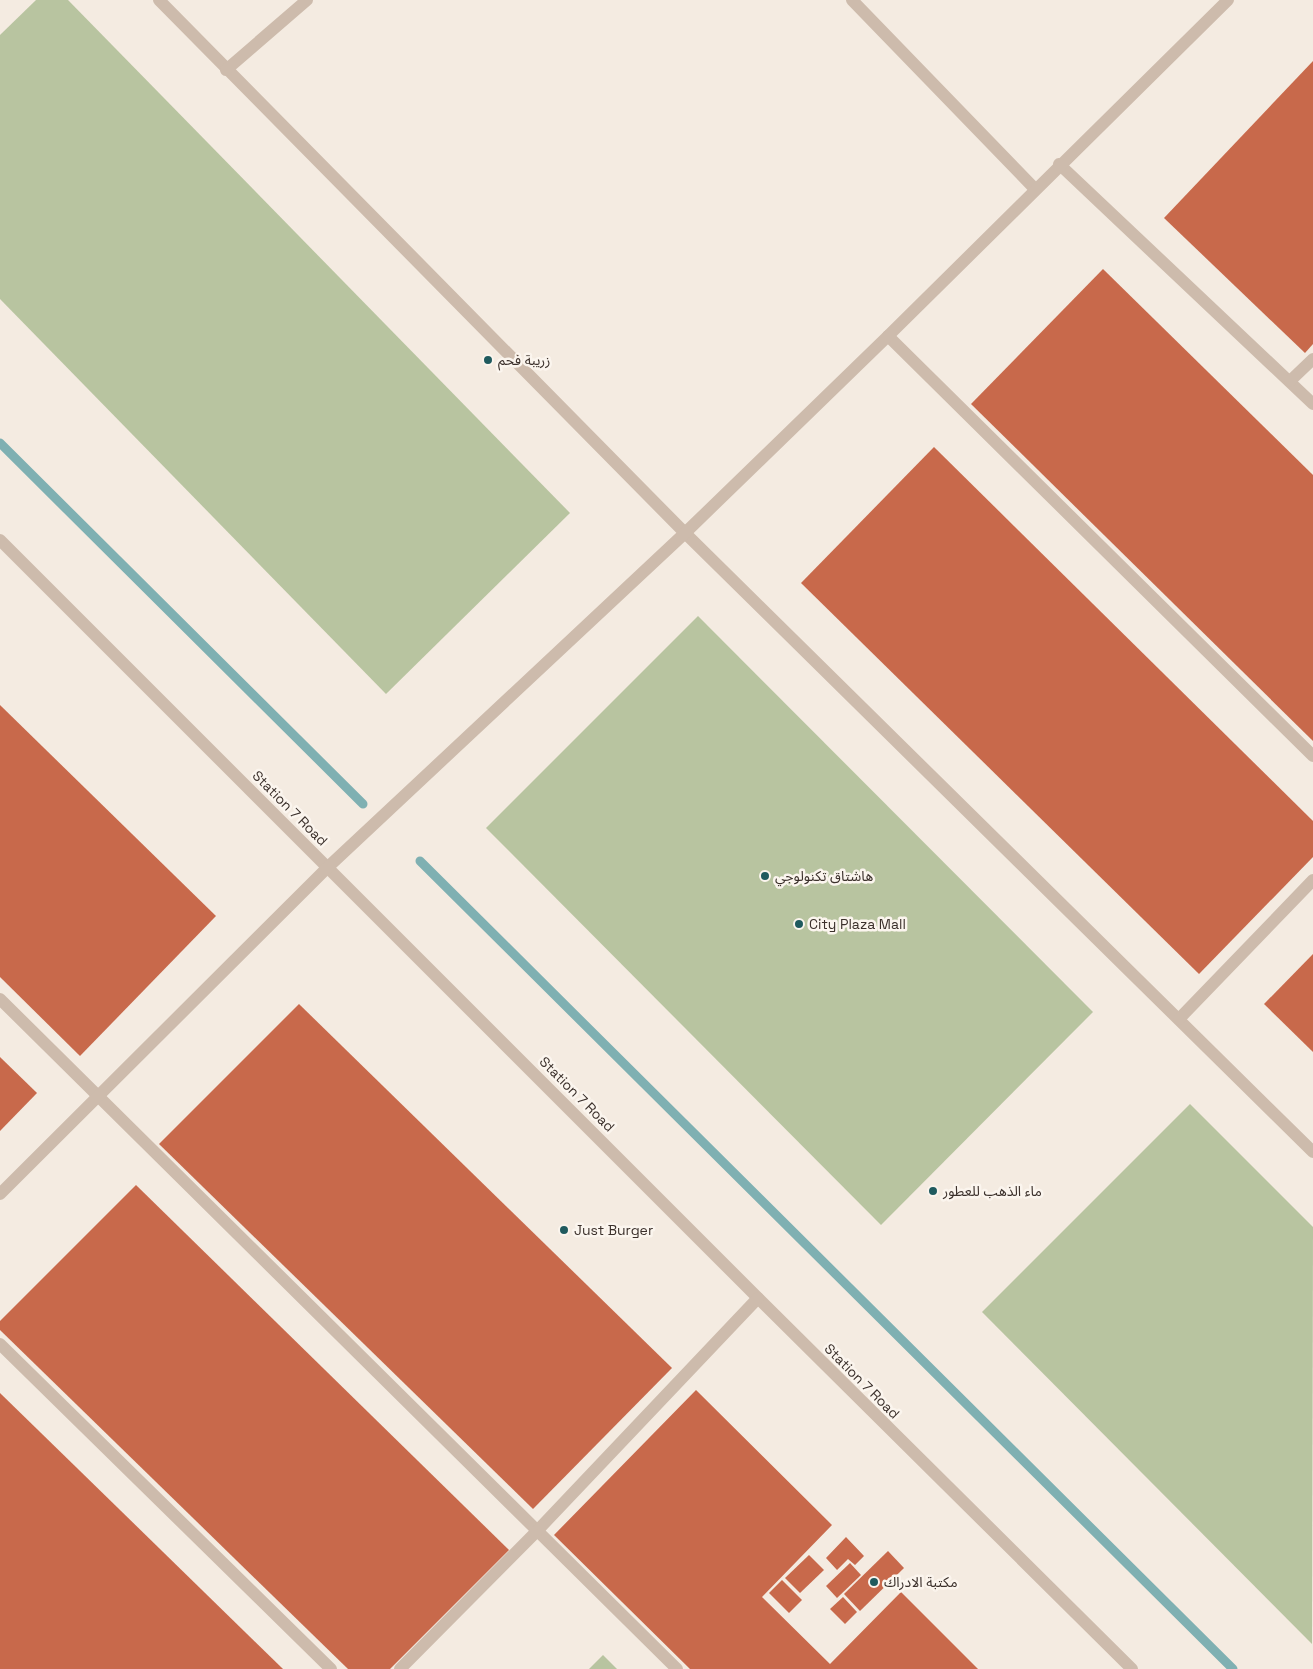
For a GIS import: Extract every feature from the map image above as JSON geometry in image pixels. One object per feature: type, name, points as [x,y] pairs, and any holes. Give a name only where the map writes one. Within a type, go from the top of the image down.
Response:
[{"type":"street","points":[[159,0],[226,70],[685,532],[1313,1152]]},
{"type":"street","points":[[226,70],[307,0]]},
{"type":"street","points":[[852,0],[1035,190]]},
{"type":"street","points":[[0,1194],[327,868],[685,532],[888,336],[1059,164],[1228,0]]},
{"type":"street","points":[[1059,164],[1313,404]]},
{"type":"street","points":[[888,336],[1313,756]]},
{"type":"street","points":[[1290,381],[1313,358]]},
{"type":"street","name":"Station 7 Road","points":[[0,540],[1132,1669]]},
{"type":"street","points":[[1179,1019],[1313,880]]},
{"type":"street","points":[[0,999],[677,1669]]},
{"type":"street","points":[[400,1669],[537,1531],[758,1298]]},
{"type":"street","points":[[0,1344],[331,1669]]},
{"type":"green space","points":[[36,0],[68,0],[570,513],[386,694],[0,299],[0,35]]},
{"type":"green space","points":[[698,616],[1093,1012],[881,1225],[486,828]]},
{"type":"green space","points":[[1190,1104],[1313,1227],[1312,1644],[982,1312]]},
{"type":"green space","points":[[603,1655],[617,1669],[589,1669]]},
{"type":"building","points":[[1313,61],[1313,344],[1305,353],[1164,218]]},
{"type":"building","points":[[1103,269],[1313,475],[1313,741],[971,404]]},
{"type":"building","points":[[934,447],[1313,821],[1313,857],[1199,974],[801,583]]},
{"type":"building","points":[[0,705],[216,916],[80,1056],[0,977]]},
{"type":"building","points":[[1313,954],[1313,1052],[1264,1004]]},
{"type":"building","points":[[299,1004],[672,1368],[533,1509],[159,1144]]},
{"type":"building","points":[[0,1057],[37,1093],[0,1131]]},
{"type":"building","points":[[136,1185],[509,1550],[390,1669],[348,1669],[0,1330],[0,1321]]},
{"type":"building","points":[[696,1390],[832,1525],[762,1597],[830,1664],[901,1592],[978,1669],[690,1669],[554,1535]]},
{"type":"building","points":[[0,1393],[78,1469],[283,1669],[0,1669]]},
{"type":"building","points":[[846,1537],[864,1556],[855,1565],[848,1559],[837,1570],[826,1558]]},
{"type":"building","points":[[888,1551],[904,1568],[860,1611],[844,1594]]},
{"type":"building","points":[[809,1555],[824,1570],[800,1593],[785,1578]]},
{"type":"building","points":[[850,1563],[861,1575],[837,1598],[826,1586]]},
{"type":"building","points":[[782,1580],[802,1600],[789,1613],[769,1593]]},
{"type":"building","points":[[843,1597],[857,1612],[845,1624],[830,1609]]},
{"type":"waterway","points":[[0,443],[363,804]]},
{"type":"waterway","points":[[420,861],[1233,1669]]},
{"type":"place","name":"زريبة فحم","points":[[488,360]]},
{"type":"place","name":"هاشتاق تكنولوجي","points":[[765,876]]},
{"type":"place","name":"City Plaza Mall","points":[[799,924]]},
{"type":"place","name":"ماء الذهب للعطور","points":[[933,1191]]},
{"type":"place","name":"Just Burger","points":[[564,1230]]},
{"type":"place","name":"مكتبة الادراك","points":[[874,1582]]}]
